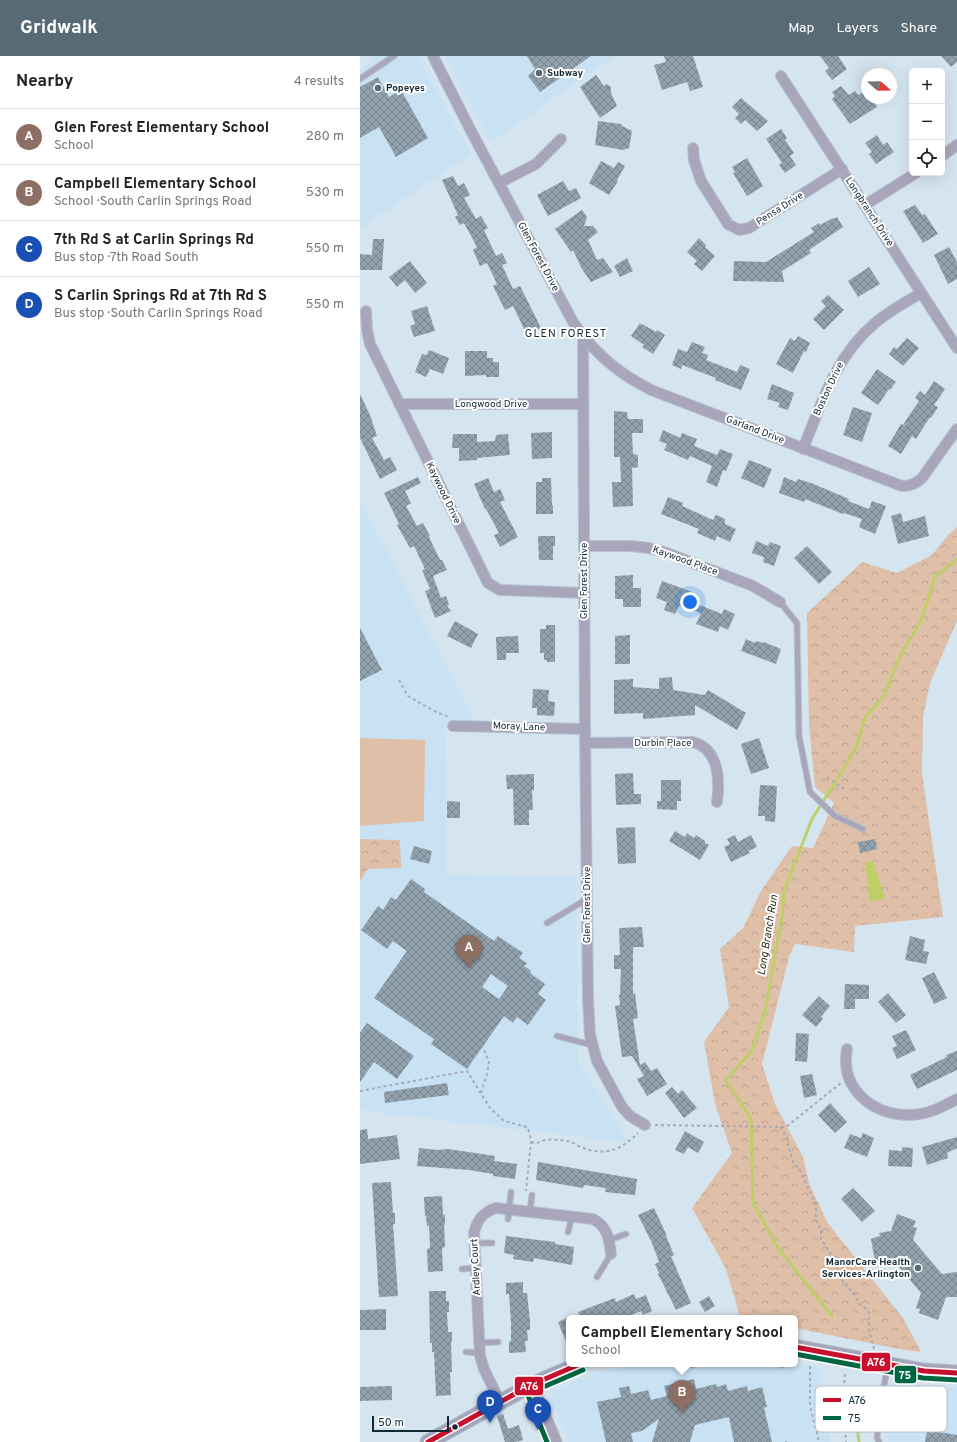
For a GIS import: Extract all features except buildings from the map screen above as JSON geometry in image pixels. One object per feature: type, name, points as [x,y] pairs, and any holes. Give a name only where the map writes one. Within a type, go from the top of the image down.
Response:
[{"type":"main road","points":[[798,1347],[924,1371],[957,1373]]},
{"type":"main road","points":[[428,1442],[531,1385],[573,1367]]},
{"type":"street","name":"Glen Forest Drive","points":[[433,56],[459,109],[573,322],[583,336],[584,729],[588,999],[590,1035],[597,1061],[622,1107],[630,1116],[645,1125]]},
{"type":"street","name":"Longbranch Drive","points":[[781,76],[957,348]]},
{"type":"street","points":[[499,183],[536,164],[561,139]]},
{"type":"street","points":[[945,154],[957,145]]},
{"type":"street","name":"Pensa Drive","points":[[693,148],[694,160],[701,181],[728,224],[739,230],[749,228],[842,169]]},
{"type":"street","points":[[865,205],[911,176]]},
{"type":"street","name":"Boston Drive","points":[[803,449],[827,389],[843,358],[856,341],[876,322],[921,292]]},
{"type":"street","name":"Kaywood Drive","points":[[366,311],[366,330],[370,344],[488,583],[491,592],[500,590],[584,593]]},
{"type":"street","name":"Garland Drive","points":[[583,336],[612,366],[651,390],[902,486],[909,486],[922,478],[957,428]]},
{"type":"street","name":"Longwood Drive","points":[[399,404],[582,404]]},
{"type":"street","name":"Kaywood Place","points":[[584,546],[631,546],[649,548],[667,553],[753,586],[780,602]]},
{"type":"street","name":"Moray Lane","points":[[453,726],[584,729]]},
{"type":"street","name":"Durbin Place","points":[[585,743],[693,742],[699,744],[705,748],[715,763],[719,790],[717,802]]},
{"type":"street","points":[[847,1049],[846,1068],[848,1078],[861,1097],[870,1104],[882,1110],[896,1114],[911,1115],[937,1109],[957,1099]]},
{"type":"street","name":"Ardley Court","points":[[500,1402],[484,1369],[480,1348],[475,1228],[482,1215],[488,1210],[496,1208],[508,1214],[526,1210],[593,1219],[605,1228],[611,1254]]},
{"type":"street","points":[[531,1385],[555,1442]]},
{"type":"lane","points":[[360,80],[394,56]]},
{"type":"lane","points":[[780,602],[797,623],[799,736],[810,792],[835,816],[863,829]]},
{"type":"lane","points":[[546,923],[587,899]]},
{"type":"lane","points":[[557,1036],[592,1045]]},
{"type":"lane","points":[[508,1214],[511,1192]]},
{"type":"lane","points":[[526,1210],[532,1195]]},
{"type":"lane","points":[[568,1232],[572,1216]]},
{"type":"lane","points":[[609,1240],[626,1234]]},
{"type":"lane","points":[[475,1243],[492,1243]]},
{"type":"lane","points":[[597,1277],[611,1254]]},
{"type":"lane","points":[[462,1270],[476,1268]]},
{"type":"lane","points":[[466,1352],[498,1342]]},
{"type":"lane","points":[[882,1386],[883,1363]]},
{"type":"lane","points":[[878,1432],[877,1438],[879,1442]]},
{"type":"path","points":[[399,680],[408,696],[436,712],[451,717],[453,719],[453,726]]},
{"type":"path","points":[[826,777],[845,790]]},
{"type":"path","points":[[481,1093],[489,1062],[483,1047]]},
{"type":"path","points":[[360,1091],[466,1071],[490,1108],[504,1121],[527,1127],[531,1142],[526,1210]]},
{"type":"path","points":[[531,1142],[538,1144],[546,1139],[569,1141],[581,1147],[605,1153],[627,1142],[645,1125],[786,1127],[848,1078]]},
{"type":"path","points":[[780,1127],[788,1138],[788,1146],[793,1162],[800,1172],[816,1205],[816,1220],[821,1230],[821,1239],[831,1254],[840,1278],[854,1293],[858,1303],[869,1313],[869,1331],[883,1363]]},
{"type":"path","points":[[810,1366],[810,1406],[815,1426]]},
{"type":"path","points":[[844,1386],[845,1374]]},
{"type":"path","points":[[816,1432],[819,1442]]},
{"type":"path","points":[[846,1432],[846,1442]]},
{"type":"shaded area","points":[[372,56],[418,56],[471,154],[360,228],[360,70],[374,60]]},
{"type":"shaded area","points":[[445,56],[615,56],[491,142]]},
{"type":"shaded area","points":[[360,499],[478,727],[445,727],[447,874],[576,877],[578,1060],[629,1143],[360,1110]]},
{"type":"shaded area","points":[[873,861],[885,898],[870,902],[865,862]]},
{"type":"shaded area","points":[[798,1364],[819,1368],[822,1386],[815,1386],[815,1432],[829,1432],[831,1442],[568,1442],[551,1397],[553,1392],[571,1383],[623,1367],[798,1367]]},
{"type":"shaded area","points":[[891,1383],[931,1386],[891,1386]]},
{"type":"shaded area","points":[[947,1387],[957,1388],[957,1442],[888,1442],[889,1432],[947,1432]]},
{"type":"green space","points":[[957,527],[957,621],[930,683],[923,717],[922,773],[943,917],[855,926],[854,952],[795,944],[789,957],[762,1064],[775,1104],[803,1157],[809,1183],[827,1222],[903,1318],[921,1352],[798,1329],[798,1315],[739,1315],[726,1269],[692,1208],[732,1153],[715,1104],[704,1042],[729,1007],[720,949],[743,928],[761,891],[792,846],[813,848],[834,803],[815,787],[809,726],[807,613],[862,562],[897,573],[932,555],[948,535]]},
{"type":"green space","points":[[360,738],[425,740],[424,821],[360,826]]},
{"type":"green space","points":[[360,839],[400,840],[401,868],[368,869],[360,881]]},
{"type":"waterway","name":"Long Branch Run","points":[[832,1316],[778,1248],[753,1203],[751,1119],[726,1080],[751,1052],[765,1012],[782,918],[784,891],[812,819],[856,747],[865,718],[884,696],[900,656],[921,621],[935,577],[957,559]]},
{"type":"waterway","name":"Long Branch Run","points":[[858,1432],[859,1442]]},
{"type":"transit line","name":"A76","points":[[798,1348],[924,1371],[957,1373]]},
{"type":"transit line","name":"75","points":[[798,1355],[923,1378],[957,1380]]},
{"type":"transit line","name":"A76","points":[[428,1442],[531,1385],[573,1367]]},
{"type":"transit line","name":"75","points":[[534,1391],[583,1370]]},
{"type":"transit line","name":"75","points":[[525,1388],[547,1442]]},
{"type":"place","name":"Subway","points":[[539,73]]},
{"type":"place","name":"Popeyes","points":[[378,88]]},
{"type":"place","name":"Glen Forest Elementary School","points":[[469,968]]},
{"type":"place","name":"ManorCare Health Services-Arlington","points":[[918,1268]]},
{"type":"place","name":"Campbell Elementary School","points":[[682,1413]]},
{"type":"place","name":"S Carlin Springs Rd at 7th Rd S","points":[[490,1423]]},
{"type":"place","name":"7th Rd S at Carlin Springs Rd","points":[[538,1430]]},
{"type":"district","name":"GLEN FOREST","points":[[566,334]]}]
